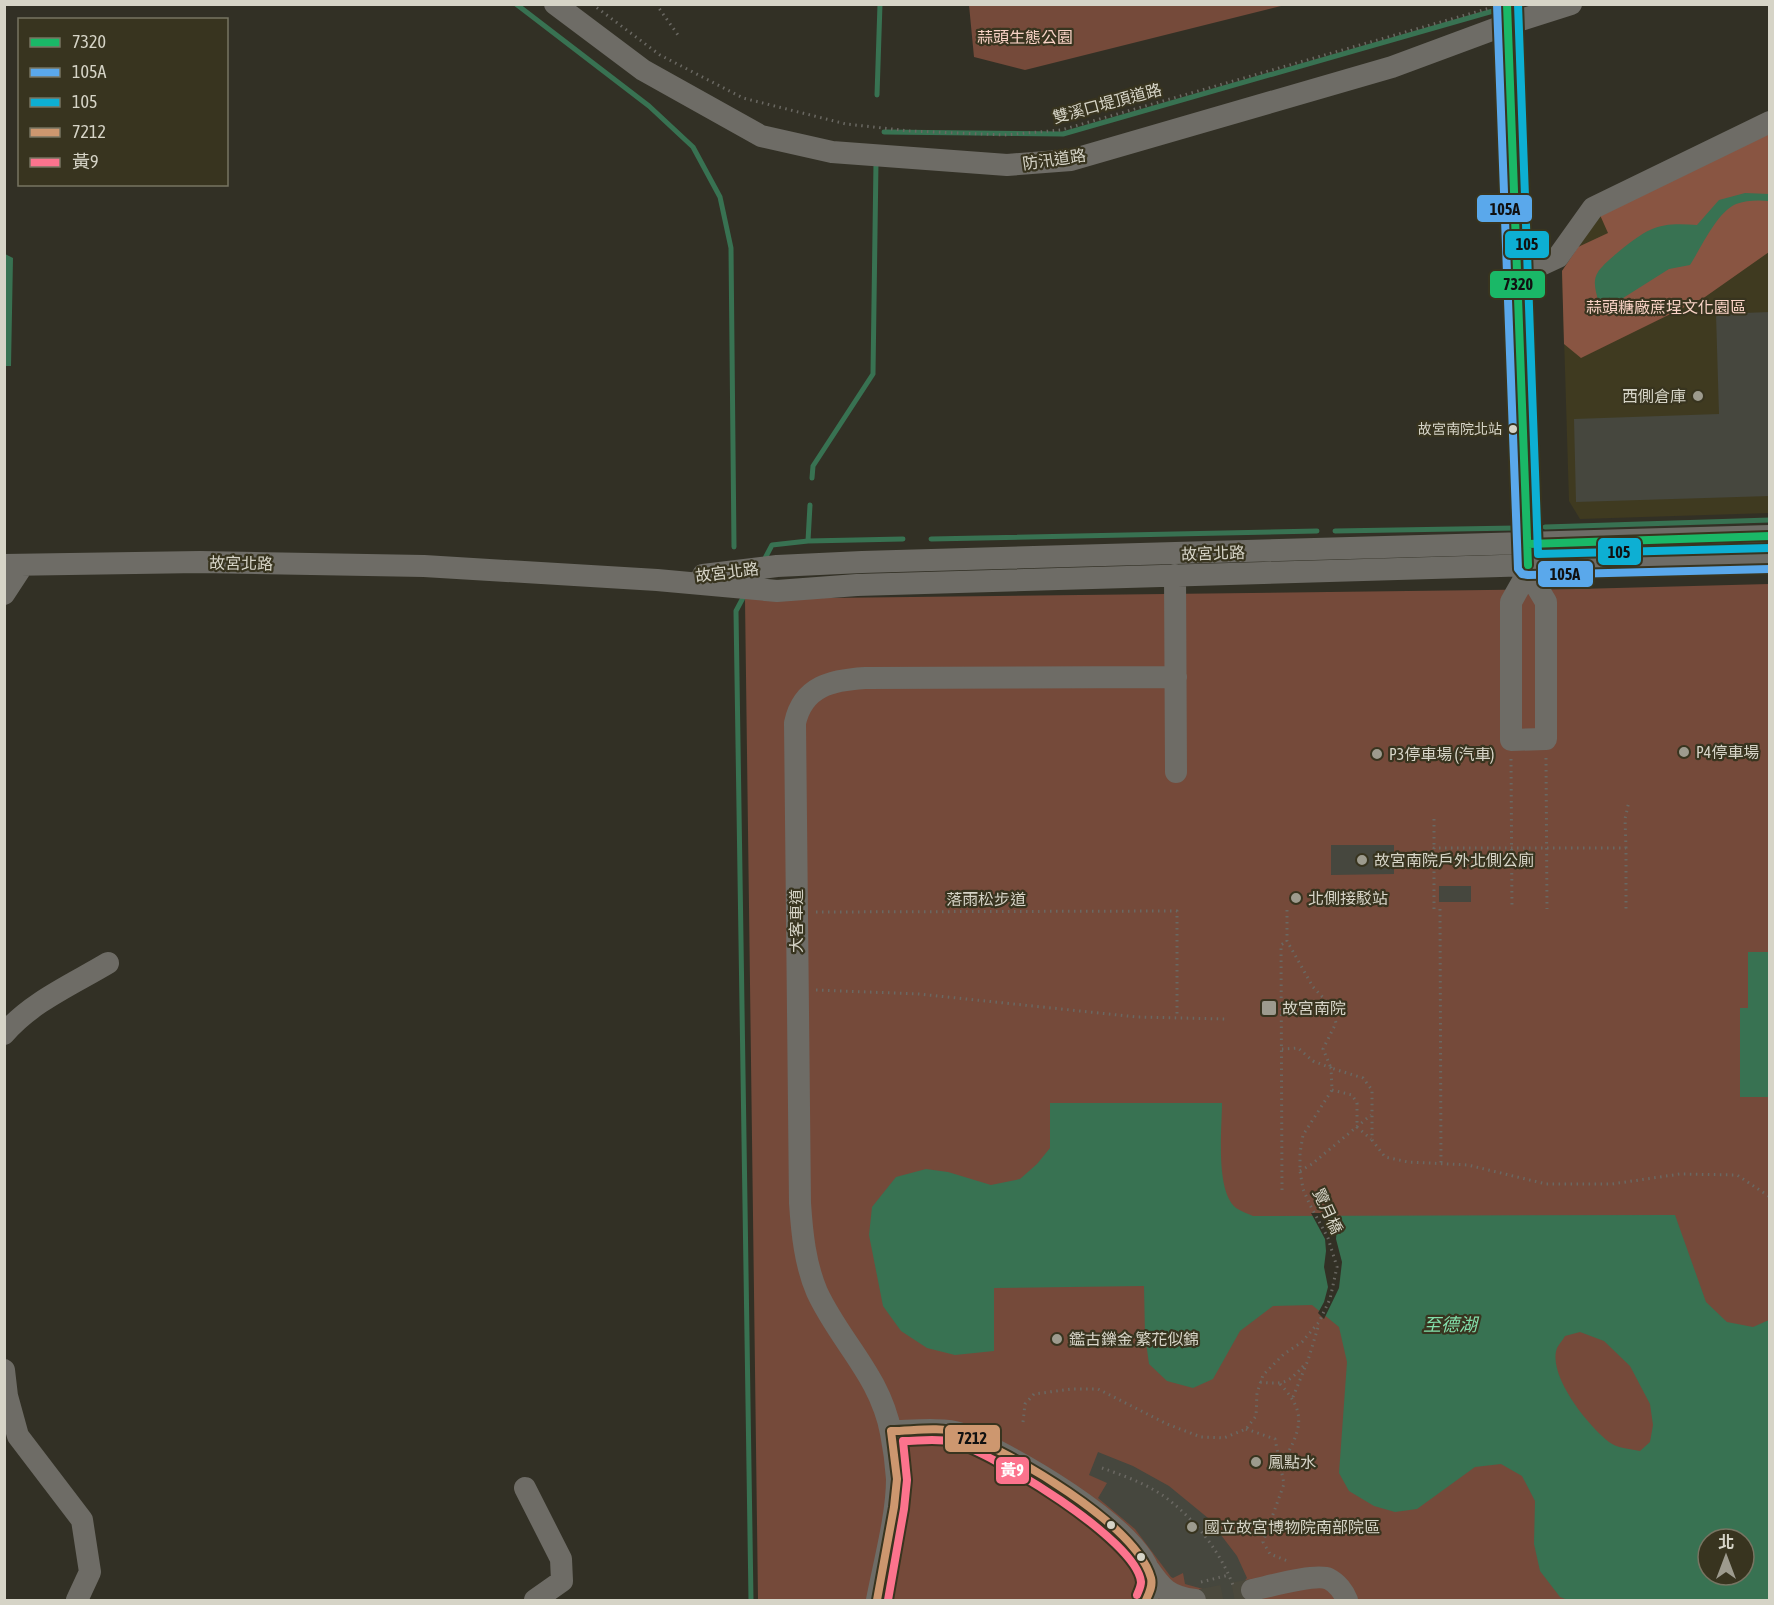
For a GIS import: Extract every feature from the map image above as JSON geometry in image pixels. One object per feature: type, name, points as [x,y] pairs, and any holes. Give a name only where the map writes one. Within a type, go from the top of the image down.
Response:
[{"type":"street","name":"防汛道路","points":[[555,4],[643,70],[761,136],[832,152],[1007,165],[1071,160],[1392,67],[1502,12],[1571,4]]},
{"type":"street","points":[[1502,12],[1517,276],[1528,560],[1546,602],[1546,739],[1511,740],[1511,602],[1528,560]]},
{"type":"street","points":[[1517,276],[1558,257],[1593,208],[1770,122]]},
{"type":"street","name":"故宮北路","points":[[14,565],[200,562],[412,566],[657,580],[777,591],[857,585],[1176,575],[1528,560],[1770,536]]},
{"type":"street","name":"故宮北路","points":[[657,580],[777,566],[861,562],[1770,558]]},
{"type":"street","points":[[4,594],[14,565]]},
{"type":"street","points":[[1176,575],[1176,772]]},
{"type":"street","name":"大客車道","points":[[877,1600],[897,1479],[891,1431],[867,1370],[830,1316],[809,1271],[800,1203],[795,723],[798,710],[821,686],[839,680],[1176,677]]},
{"type":"street","points":[[4,1034],[34,1007],[108,963]]},
{"type":"street","points":[[4,1370],[7,1396],[18,1436],[82,1520],[90,1572],[77,1600]]},
{"type":"street","points":[[891,1431],[956,1432],[1013,1459],[1080,1502],[1132,1543],[1166,1591],[1182,1599],[1199,1596]]},
{"type":"street","points":[[525,1488],[561,1558],[562,1581],[535,1600]]},
{"type":"street","points":[[1146,1600],[1150,1592],[1151,1579],[1147,1567]]},
{"type":"street","points":[[1244,1591],[1318,1577],[1329,1579],[1344,1592],[1347,1600]]},
{"type":"path","name":"雙溪口堤頂道路","points":[[592,4],[660,55],[743,98],[846,124],[1004,135],[1061,130],[1502,12]]},
{"type":"path","points":[[656,4],[678,35]]},
{"type":"path","points":[[1546,739],[1547,909]]},
{"type":"path","points":[[1511,740],[1512,909]]},
{"type":"path","points":[[1626,909],[1625,819],[1629,801]]},
{"type":"path","points":[[1434,819],[1434,909]]},
{"type":"path","points":[[1434,848],[1626,848]]},
{"type":"path","points":[[1440,909],[1441,1164]]},
{"type":"path","name":"落雨松步道","points":[[796,912],[1177,910],[1177,1018]]},
{"type":"path","points":[[1287,910],[1287,941],[1313,987],[1332,1007],[1336,1023],[1323,1049],[1331,1068],[1332,1090],[1352,1095],[1357,1103],[1357,1126],[1385,1156],[1408,1162],[1468,1165],[1546,1184],[1612,1184],[1680,1174],[1737,1175],[1770,1197]]},
{"type":"path","points":[[1282,1190],[1281,945],[1287,941]]},
{"type":"path","points":[[797,989],[919,993],[1137,1017],[1226,1019]]},
{"type":"path","points":[[1282,1049],[1298,1048],[1313,1061],[1363,1078],[1372,1090],[1372,1140]]},
{"type":"path","name":"覽月橋","points":[[1292,1397],[1308,1360],[1319,1322],[1330,1299],[1337,1267],[1328,1238],[1303,1189],[1300,1171],[1303,1135],[1332,1090]]},
{"type":"path","points":[[1300,1171],[1312,1164],[1371,1115]]},
{"type":"path","name":"覽月橋","points":[[1260,1382],[1263,1375],[1284,1354],[1302,1342],[1319,1322]]},
{"type":"path","points":[[1023,1422],[1025,1404],[1034,1394],[1072,1389],[1098,1389],[1167,1424],[1201,1437],[1224,1438],[1246,1429],[1256,1416],[1260,1382],[1280,1384],[1295,1375],[1308,1360]]},
{"type":"path","points":[[1280,1384],[1292,1397],[1298,1410],[1300,1424],[1293,1444],[1281,1465]]},
{"type":"path","points":[[1246,1429],[1275,1439],[1284,1484],[1263,1542],[1270,1554],[1286,1559],[1297,1567],[1299,1580]]},
{"type":"path","points":[[1102,1468],[1133,1479],[1168,1499],[1204,1534],[1229,1575],[1244,1591]]},
{"type":"path","points":[[1199,1596],[1229,1575]]},
{"type":"shaded area","name":"蒜頭糖廠蔗埕文化園區","points":[[1769,131],[1769,513],[1580,519],[1569,501],[1562,271],[1600,215]]},
{"type":"green space","name":"蒜頭生態公園","points":[[969,4],[1285,5],[1025,70],[974,57]]},
{"type":"green space","points":[[1769,131],[1769,252],[1705,297],[1581,358],[1564,344],[1562,271],[1578,247],[1608,233],[1600,215]]},
{"type":"green space","name":"國立故宮博物院南部院區","points":[[1769,584],[1769,1600],[758,1600],[745,599],[1578,589]]},
{"type":"water","points":[[1745,193],[1769,194],[1769,201],[1744,202],[1729,208],[1716,222],[1690,265],[1669,269],[1612,305],[1598,300],[1596,275],[1607,262],[1630,243],[1661,226],[1697,225],[1719,200]]},
{"type":"water","points":[[5,254],[13,258],[11,366],[5,366]]},
{"type":"water","points":[[1748,952],[1769,952],[1769,1097],[1740,1097],[1740,1008],[1748,1008]]},
{"type":"water","name":"至德湖","points":[[1050,1103],[1222,1103],[1221,1159],[1225,1188],[1229,1200],[1236,1208],[1253,1216],[1675,1215],[1706,1302],[1727,1322],[1753,1327],[1769,1320],[1769,1600],[1568,1600],[1560,1597],[1540,1571],[1534,1544],[1535,1501],[1522,1476],[1501,1464],[1475,1467],[1417,1509],[1395,1512],[1374,1506],[1349,1491],[1339,1473],[1347,1362],[1339,1327],[1312,1305],[1273,1306],[1240,1331],[1213,1379],[1193,1388],[1167,1381],[1149,1364],[1145,1335],[1144,1286],[994,1288],[994,1351],[955,1355],[927,1348],[901,1331],[883,1306],[869,1235],[872,1207],[896,1177],[926,1169],[948,1172],[991,1185],[1020,1179],[1050,1148]],"holes":[[[1580,1332],[1604,1341],[1630,1366],[1650,1404],[1653,1425],[1650,1442],[1640,1451],[1619,1447],[1600,1434],[1571,1399],[1558,1372],[1557,1348],[1565,1336]]]},
{"type":"pier","points":[[1311,1213],[1323,1213],[1332,1219],[1337,1229],[1336,1239],[1342,1262],[1339,1288],[1324,1319],[1318,1313],[1328,1287],[1324,1267],[1325,1239]]},
{"type":"building","points":[[1770,312],[1770,496],[1576,502],[1574,419],[1719,414],[1716,314]]},
{"type":"building","name":"故宮南院戶外北側公廁","points":[[1331,845],[1394,845],[1394,874],[1331,875]]},
{"type":"building","points":[[1439,886],[1471,886],[1471,902],[1439,902]]},
{"type":"building","name":"國立故宮博物院南部院區","points":[[1098,1452],[1133,1466],[1169,1486],[1208,1518],[1237,1556],[1247,1578],[1239,1587],[1239,1593],[1244,1600],[1208,1600],[1203,1589],[1185,1584],[1183,1573],[1171,1577],[1135,1529],[1098,1498],[1107,1483],[1089,1475]]},
{"type":"waterway","points":[[516,4],[649,106],[693,147],[720,197],[731,248],[734,547]]},
{"type":"waterway","points":[[877,95],[880,4]]},
{"type":"waterway","points":[[884,132],[1063,134],[1500,9]]},
{"type":"waterway","points":[[812,478],[813,466],[873,374],[876,162]]},
{"type":"waterway","points":[[810,505],[808,541],[903,539]]},
{"type":"waterway","points":[[1545,527],[1770,520]]},
{"type":"waterway","points":[[1335,531],[1516,528]]},
{"type":"waterway","points":[[931,539],[1317,531]]},
{"type":"waterway","points":[[763,562],[772,545],[808,541]]},
{"type":"waterway","points":[[745,594],[736,611],[751,1600]]},
{"type":"tunnel","points":[[1201,1600],[1252,1590]]},
{"type":"transit line","name":"105A","points":[[1497,4],[1518,569],[1522,574],[1528,575],[1770,569]]},
{"type":"transit line","name":"7320","points":[[1507,4],[1528,565]]},
{"type":"transit line","name":"105","points":[[1518,4],[1538,554],[1770,548]]},
{"type":"transit line","name":"7320","points":[[1528,544],[1770,536]]},
{"type":"transit line","name":"7212","points":[[877,1600],[897,1479],[891,1431],[935,1429],[960,1433],[982,1442],[1069,1492],[1097,1513],[1122,1535],[1141,1557],[1151,1578],[1146,1600]]},
{"type":"transit line","name":"黃9","points":[[888,1600],[907,1480],[903,1441],[928,1440],[953,1442],[972,1449],[1061,1500],[1116,1544],[1133,1564],[1141,1582],[1137,1595]]},
{"type":"place","name":"西側倉庫","points":[[1698,396]]},
{"type":"place","name":"故宮南院北站","points":[[1513,429]]},
{"type":"place","name":"P4停車場","points":[[1684,752]]},
{"type":"place","name":"P3停車場 (汽車)","points":[[1377,754]]},
{"type":"place","name":"故宮南院戶外北側公廁","points":[[1362,860]]},
{"type":"place","name":"北側接駁站","points":[[1296,898]]},
{"type":"place","name":"故宮南院","points":[[1269,1008]]},
{"type":"place","name":"鑑古鑠金 繁花似錦","points":[[1057,1339]]},
{"type":"place","name":"鳳點水","points":[[1256,1462]]},
{"type":"place","name":"國立故宮博物院南部院區","points":[[1192,1527]]}]
